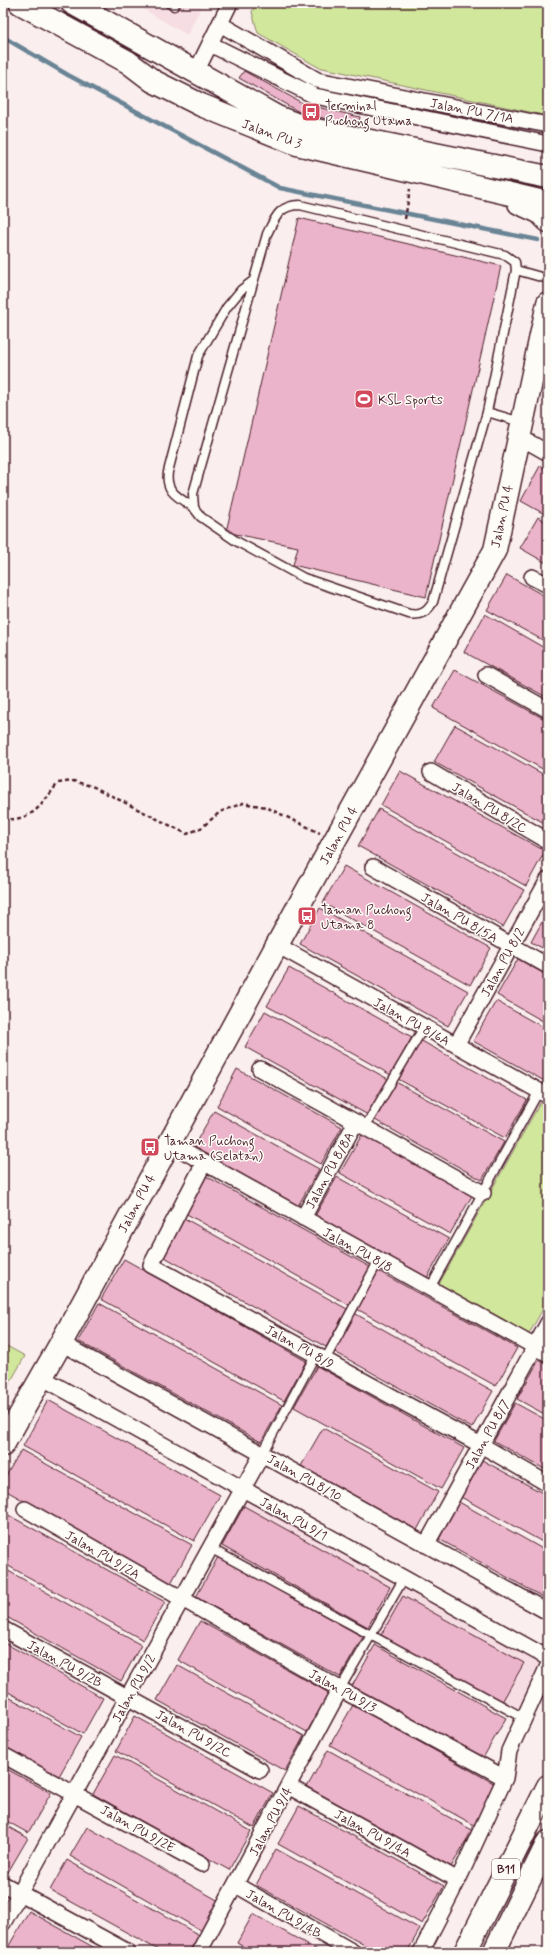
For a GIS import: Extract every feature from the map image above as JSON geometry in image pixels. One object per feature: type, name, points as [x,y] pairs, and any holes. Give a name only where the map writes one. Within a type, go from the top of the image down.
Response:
[{"type":"street","name":"Jalan PU 3","points":[[20,3],[128,62],[160,84],[201,105],[268,134],[297,144],[548,203]]},
{"type":"street","name":"Jalan PU 3","points":[[72,3],[103,15],[196,72],[277,117],[306,128],[548,177]]},
{"type":"street","points":[[230,3],[196,72],[194,82],[197,90],[204,96],[268,134]]},
{"type":"street","name":"Jalan PU 7/1A","points":[[220,24],[317,80],[548,125]]},
{"type":"street","points":[[210,44],[315,96],[548,144]]},
{"type":"street","points":[[128,62],[169,80],[182,79],[196,72]]},
{"type":"street","points":[[504,193],[539,212],[548,221]]},
{"type":"street","name":"Jalan PU 4","points":[[3,1445],[61,1343],[277,945],[495,550],[548,303]]},
{"type":"street","points":[[520,429],[548,453]]},
{"type":"street","points":[[532,577],[548,585]]},
{"type":"street","points":[[486,675],[548,710]]},
{"type":"street","name":"Jalan PU 8/2C","points":[[431,772],[548,841]]},
{"type":"street","name":"Jalan PU 8/5A","points":[[373,867],[548,966]]},
{"type":"street","name":"Jalan PU 8/2","points":[[456,1045],[548,880]]},
{"type":"street","name":"Jalan PU 8/6A","points":[[277,945],[544,1094]]},
{"type":"street","points":[[260,1069],[483,1193]]},
{"type":"street","name":"Jalan PU 8/8A","points":[[303,1218],[360,1125]]},
{"type":"street","name":"Jalan PU 8/8","points":[[169,1143],[541,1351]]},
{"type":"street","name":"Jalan PU 8/9","points":[[204,1162],[151,1264],[481,1445],[548,1484]]},
{"type":"street","name":"Jalan PU 8/7","points":[[426,1545],[481,1445],[541,1351],[548,1323]]},
{"type":"street","name":"Jalan PU 8/10","points":[[61,1343],[548,1612]]},
{"type":"street","name":"Jalan PU 9/1","points":[[41,1377],[548,1658]]},
{"type":"street","name":"Jalan PU 9/2","points":[[3,1923],[262,1454]]},
{"type":"street","name":"Jalan PU 9/2A","points":[[25,1509],[181,1600]]},
{"type":"street","name":"Jalan PU 9/3","points":[[181,1600],[340,1689],[505,1778]]},
{"type":"street","name":"Jalan PU 9/2B","points":[[3,1629],[128,1697]]},
{"type":"street","points":[[421,1952],[458,1880],[505,1778],[508,1751],[548,1666]]},
{"type":"street","name":"Jalan PU 9/4","points":[[199,1952],[340,1689]]},
{"type":"street","name":"Jalan PU 9/2C","points":[[128,1697],[260,1770]]},
{"type":"street","name":"Jalan PU 9/2E","points":[[3,1754],[202,1864]]},
{"type":"street","name":"Jalan PU 9/4A","points":[[288,1786],[458,1880]]},
{"type":"street","name":"B11","points":[[465,1952],[548,1786]]},
{"type":"street","name":"B11","points":[[494,1952],[548,1842]]},
{"type":"street","points":[[3,1884],[128,1952]]},
{"type":"street","name":"Jalan PU 9/4B","points":[[236,1885],[353,1952]]},
{"type":"lane","points":[[168,3],[174,6],[176,3]]},
{"type":"lane","points":[[194,508],[193,494],[267,234],[276,216],[284,207],[300,205],[505,255],[515,262],[516,270],[487,412],[433,602],[424,613],[416,615],[409,614],[304,578],[236,541],[201,516],[194,508],[171,491],[167,485],[170,464],[198,356],[227,306],[241,290],[253,281]]},
{"type":"lane","points":[[516,270],[548,279]]},
{"type":"lane","points":[[487,412],[520,429]]},
{"type":"lane","points":[[360,1125],[424,1027]]},
{"type":"lane","points":[[430,1288],[483,1193],[544,1094]]},
{"type":"lane","points":[[262,1454],[379,1260]]},
{"type":"lane","points":[[210,1548],[524,1718]]},
{"type":"lane","points":[[340,1689],[404,1578]]},
{"type":"path","points":[[406,217],[408,202]]},
{"type":"path","points":[[3,819],[15,820],[31,815],[58,783],[73,781],[94,787],[187,834],[201,828],[220,812],[243,803],[266,807],[335,840]]},
{"type":"shaded area","points":[[133,3],[203,3],[187,35]]},
{"type":"shaded area","points":[[245,1498],[542,1662],[520,1713],[217,1547]]},
{"type":"green space","points":[[256,3],[548,3],[548,116],[318,67],[258,33],[252,12]]},
{"type":"green space","points":[[540,1103],[548,1108],[548,1300],[529,1334],[439,1284]]},
{"type":"green space","points":[[3,1344],[25,1356],[3,1395]]},
{"type":"building","points":[[244,71],[304,104],[360,117],[358,126],[301,113],[239,78]]},
{"type":"building","name":"KSL Sports","points":[[299,218],[501,266],[426,597],[293,565],[298,547],[226,532]]},
{"type":"building","points":[[540,466],[548,470],[548,516],[521,501]]},
{"type":"building","points":[[538,517],[548,523],[548,564],[520,548]]},
{"type":"building","points":[[507,575],[548,598],[548,643],[487,610]]},
{"type":"building","points":[[485,614],[548,650],[548,698],[464,652]]},
{"type":"building","points":[[455,670],[548,721],[548,772],[433,708]]},
{"type":"building","points":[[455,725],[548,777],[548,825],[434,762]]},
{"type":"building","points":[[400,771],[545,851],[526,886],[381,805]]},
{"type":"building","points":[[379,809],[524,890],[503,927],[358,846]]},
{"type":"building","points":[[344,866],[491,948],[470,985],[323,903]]},
{"type":"building","points":[[320,908],[468,991],[448,1026],[300,944]]},
{"type":"building","points":[[548,911],[548,951],[531,942]]},
{"type":"building","points":[[518,959],[548,976],[548,1024],[497,995]]},
{"type":"building","points":[[289,968],[412,1037],[391,1075],[267,1006]]},
{"type":"building","points":[[496,1001],[548,1030],[548,1083],[473,1041]]},
{"type":"building","points":[[265,1011],[388,1079],[368,1115],[245,1047]]},
{"type":"building","points":[[420,1040],[527,1100],[505,1138],[398,1079]]},
{"type":"building","points":[[237,1069],[342,1127],[321,1164],[217,1106]]},
{"type":"building","points":[[396,1082],[504,1142],[482,1180],[375,1120]]},
{"type":"building","points":[[214,1111],[319,1169],[298,1206],[193,1147]]},
{"type":"building","points":[[363,1133],[473,1194],[450,1234],[340,1173]]},
{"type":"building","points":[[206,1176],[370,1267],[349,1305],[185,1213]]},
{"type":"building","points":[[337,1177],[449,1239],[427,1278],[315,1216]]},
{"type":"building","points":[[182,1217],[347,1309],[326,1347],[161,1255]]},
{"type":"building","points":[[124,1259],[306,1361],[284,1401],[101,1299]]},
{"type":"building","points":[[378,1271],[517,1348],[496,1386],[357,1309]]},
{"type":"building","points":[[99,1303],[282,1405],[261,1442],[78,1341]]},
{"type":"building","points":[[354,1313],[493,1391],[472,1428],[333,1351]]},
{"type":"building","points":[[539,1360],[548,1365],[548,1416],[517,1399]]},
{"type":"building","points":[[317,1366],[464,1448],[441,1489],[294,1407]]},
{"type":"building","points":[[48,1400],[220,1495],[194,1541],[23,1446]]},
{"type":"building","points":[[515,1403],[548,1421],[548,1471],[494,1441]]},
{"type":"building","points":[[323,1428],[438,1492],[417,1530],[301,1466]]},
{"type":"building","points":[[21,1450],[192,1545],[171,1583],[3,1489],[3,1481]]},
{"type":"building","points":[[482,1460],[548,1496],[548,1545],[461,1497]]},
{"type":"building","points":[[459,1502],[548,1552],[548,1600],[439,1539]]},
{"type":"building","points":[[244,1506],[390,1587],[368,1627],[222,1546]]},
{"type":"building","points":[[3,1512],[165,1602],[143,1640],[3,1563]]},
{"type":"building","points":[[218,1557],[363,1637],[340,1677],[196,1597]]},
{"type":"building","points":[[3,1568],[141,1645],[121,1681],[3,1615]]},
{"type":"building","points":[[403,1596],[524,1663],[502,1702],[381,1635]]},
{"type":"building","points":[[200,1621],[329,1693],[307,1732],[178,1660]]},
{"type":"building","points":[[3,1642],[103,1698],[83,1734],[3,1689]]},
{"type":"building","points":[[375,1645],[506,1718],[483,1758],[352,1686]]},
{"type":"building","points":[[177,1665],[304,1736],[285,1771],[157,1700]]},
{"type":"building","points":[[3,1694],[81,1737],[58,1778],[3,1747]]},
{"type":"building","points":[[353,1705],[497,1785],[474,1825],[330,1745]]},
{"type":"building","points":[[135,1716],[273,1793],[254,1828],[116,1751]]},
{"type":"building","points":[[328,1750],[472,1830],[451,1867],[307,1787]]},
{"type":"building","points":[[115,1755],[251,1831],[229,1870],[93,1794]]},
{"type":"building","points":[[3,1767],[51,1793],[28,1833],[3,1819]]},
{"type":"building","points":[[299,1806],[444,1886],[422,1924],[278,1844]]},
{"type":"building","points":[[3,1824],[28,1838],[7,1874],[3,1872]]},
{"type":"building","points":[[87,1827],[219,1901],[202,1931],[70,1856]]},
{"type":"building","points":[[276,1849],[420,1929],[407,1952],[377,1952],[256,1885]]},
{"type":"building","points":[[67,1860],[199,1935],[189,1952],[162,1952],[50,1890]]},
{"type":"building","points":[[29,1911],[102,1952],[12,1952],[7,1949]]},
{"type":"building","points":[[253,1914],[321,1952],[252,1952],[237,1943]]},
{"type":"waterway","points":[[3,37],[68,75],[280,188],[538,240]]},
{"type":"place","name":"Terminal Puchong Utama","points":[[311,112]]},
{"type":"place","name":"KSL Sports","points":[[364,399]]},
{"type":"place","name":"Taman Puchong Utama 8","points":[[307,916]]},
{"type":"place","name":"Taman Puchong Utama (Selatan)","points":[[150,1147]]}]
